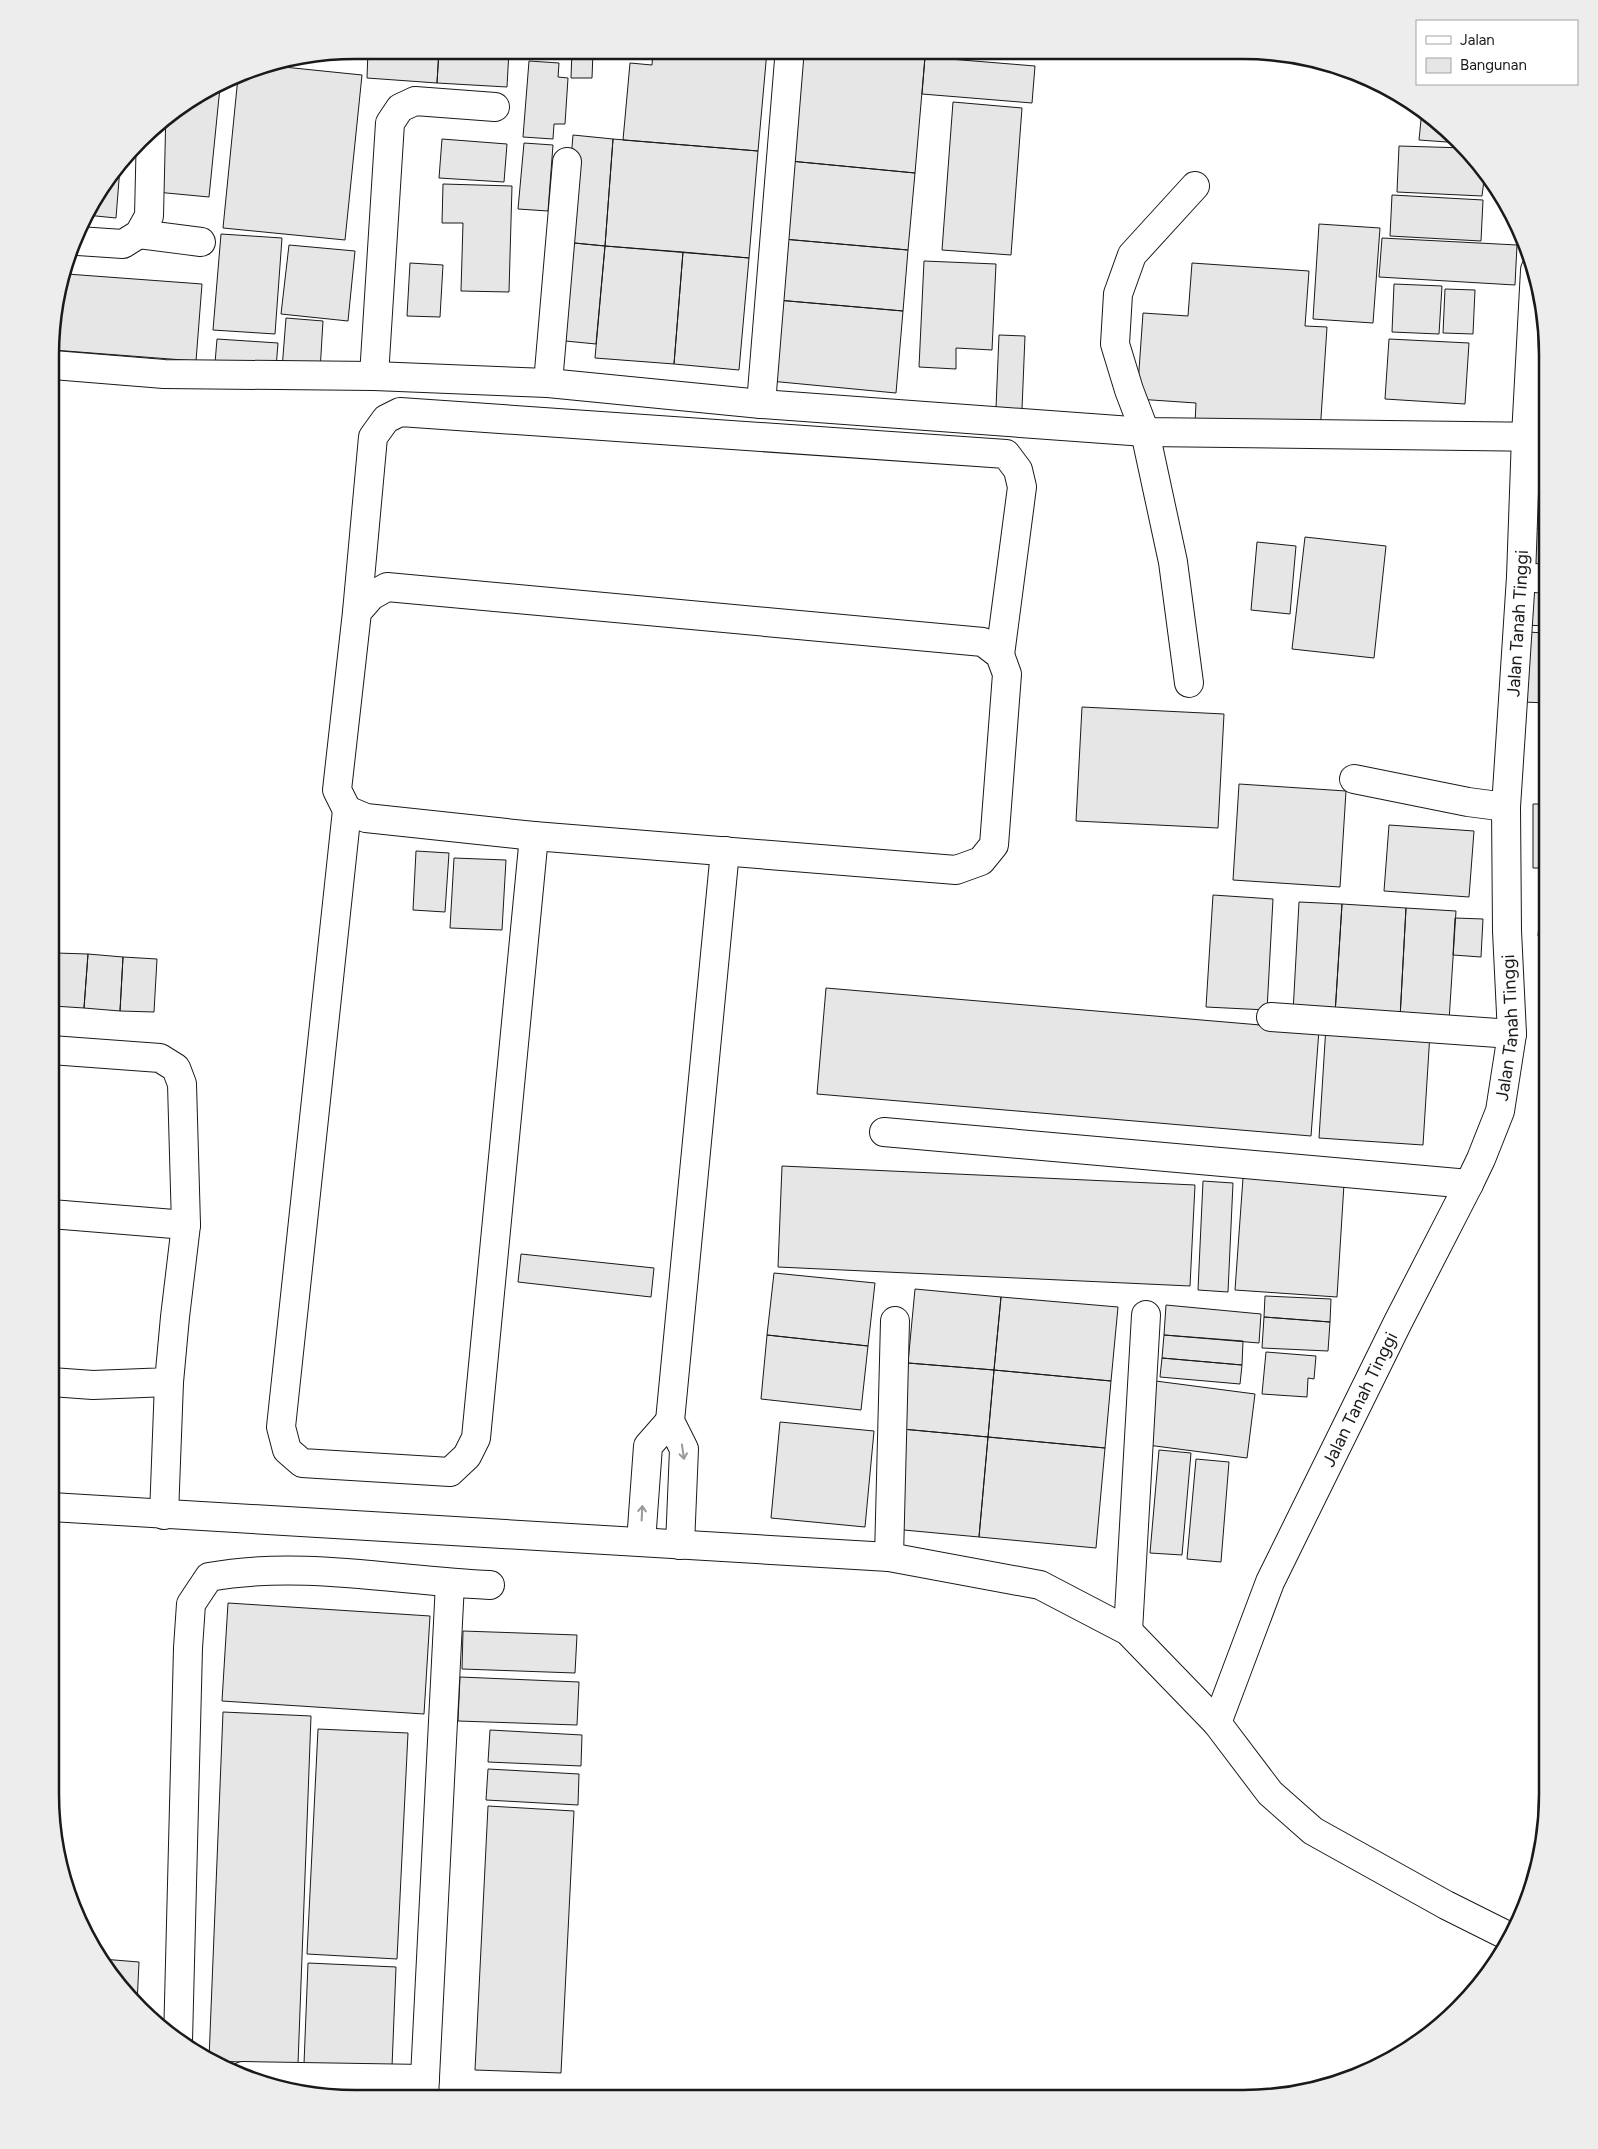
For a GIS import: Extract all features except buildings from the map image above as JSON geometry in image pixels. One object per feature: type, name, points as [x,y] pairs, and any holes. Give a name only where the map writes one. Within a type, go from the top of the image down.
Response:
[{"type":"street","points":[[761,404],[789,60]]},
{"type":"street","points":[[374,376],[390,123],[400,108],[415,101],[495,107]]},
{"type":"street","points":[[81,241],[123,244],[140,234],[149,216],[151,140]]},
{"type":"street","points":[[548,383],[567,162]]},
{"type":"street","points":[[1189,683],[1173,562],[1145,432],[1129,390],[1115,344],[1118,294],[1132,255],[1195,186]]},
{"type":"street","points":[[140,234],[201,242]]},
{"type":"street","name":"Jalan Tanah Tinggi","points":[[1218,1723],[1270,1582],[1398,1322],[1469,1184],[1500,1111],[1512,1034],[1506,931],[1506,808],[1535,578],[1537,436],[1535,306]]},
{"type":"street","points":[[59,366],[164,374],[374,376],[548,383],[761,404],[1145,432],[1537,436]]},
{"type":"street","points":[[347,810],[366,818],[534,836],[956,870],[981,861],[994,845],[1007,674],[1000,655],[1022,486],[1018,470],[1006,454],[400,412],[386,419],[373,437],[357,612],[337,790],[347,810],[281,1427],[287,1450],[302,1463],[450,1472],[467,1456],[476,1438],[534,836]]},
{"type":"street","points":[[357,612],[371,596],[387,587],[983,642],[1000,655]]},
{"type":"street","points":[[1354,779],[1506,808]]},
{"type":"street","points":[[680,1545],[684,1449],[670,1421],[725,851]]},
{"type":"street","points":[[1271,1017],[1512,1034]]},
{"type":"street","points":[[59,1051],[160,1058],[176,1068],[182,1084],[186,1225],[175,1317],[170,1382],[164,1515]]},
{"type":"street","points":[[884,1132],[1469,1184]]},
{"type":"street","points":[[59,1215],[186,1225]]},
{"type":"street","points":[[1128,1631],[1146,1315]]},
{"type":"street","points":[[889,1557],[895,1321]]},
{"type":"street","points":[[59,1383],[93,1385],[170,1382]]},
{"type":"street","points":[[641,1542],[648,1446],[670,1421]]},
{"type":"street","points":[[59,1508],[889,1557],[1040,1585],[1128,1631],[1218,1723],[1270,1793],[1313,1832],[1446,1905],[1504,1934]]},
{"type":"street","points":[[178,2031],[188,1648],[191,1604],[209,1577],[241,1571],[324,1572],[450,1583],[490,1584]]},
{"type":"street","points":[[270,2078],[424,2088],[450,1583]]}]
